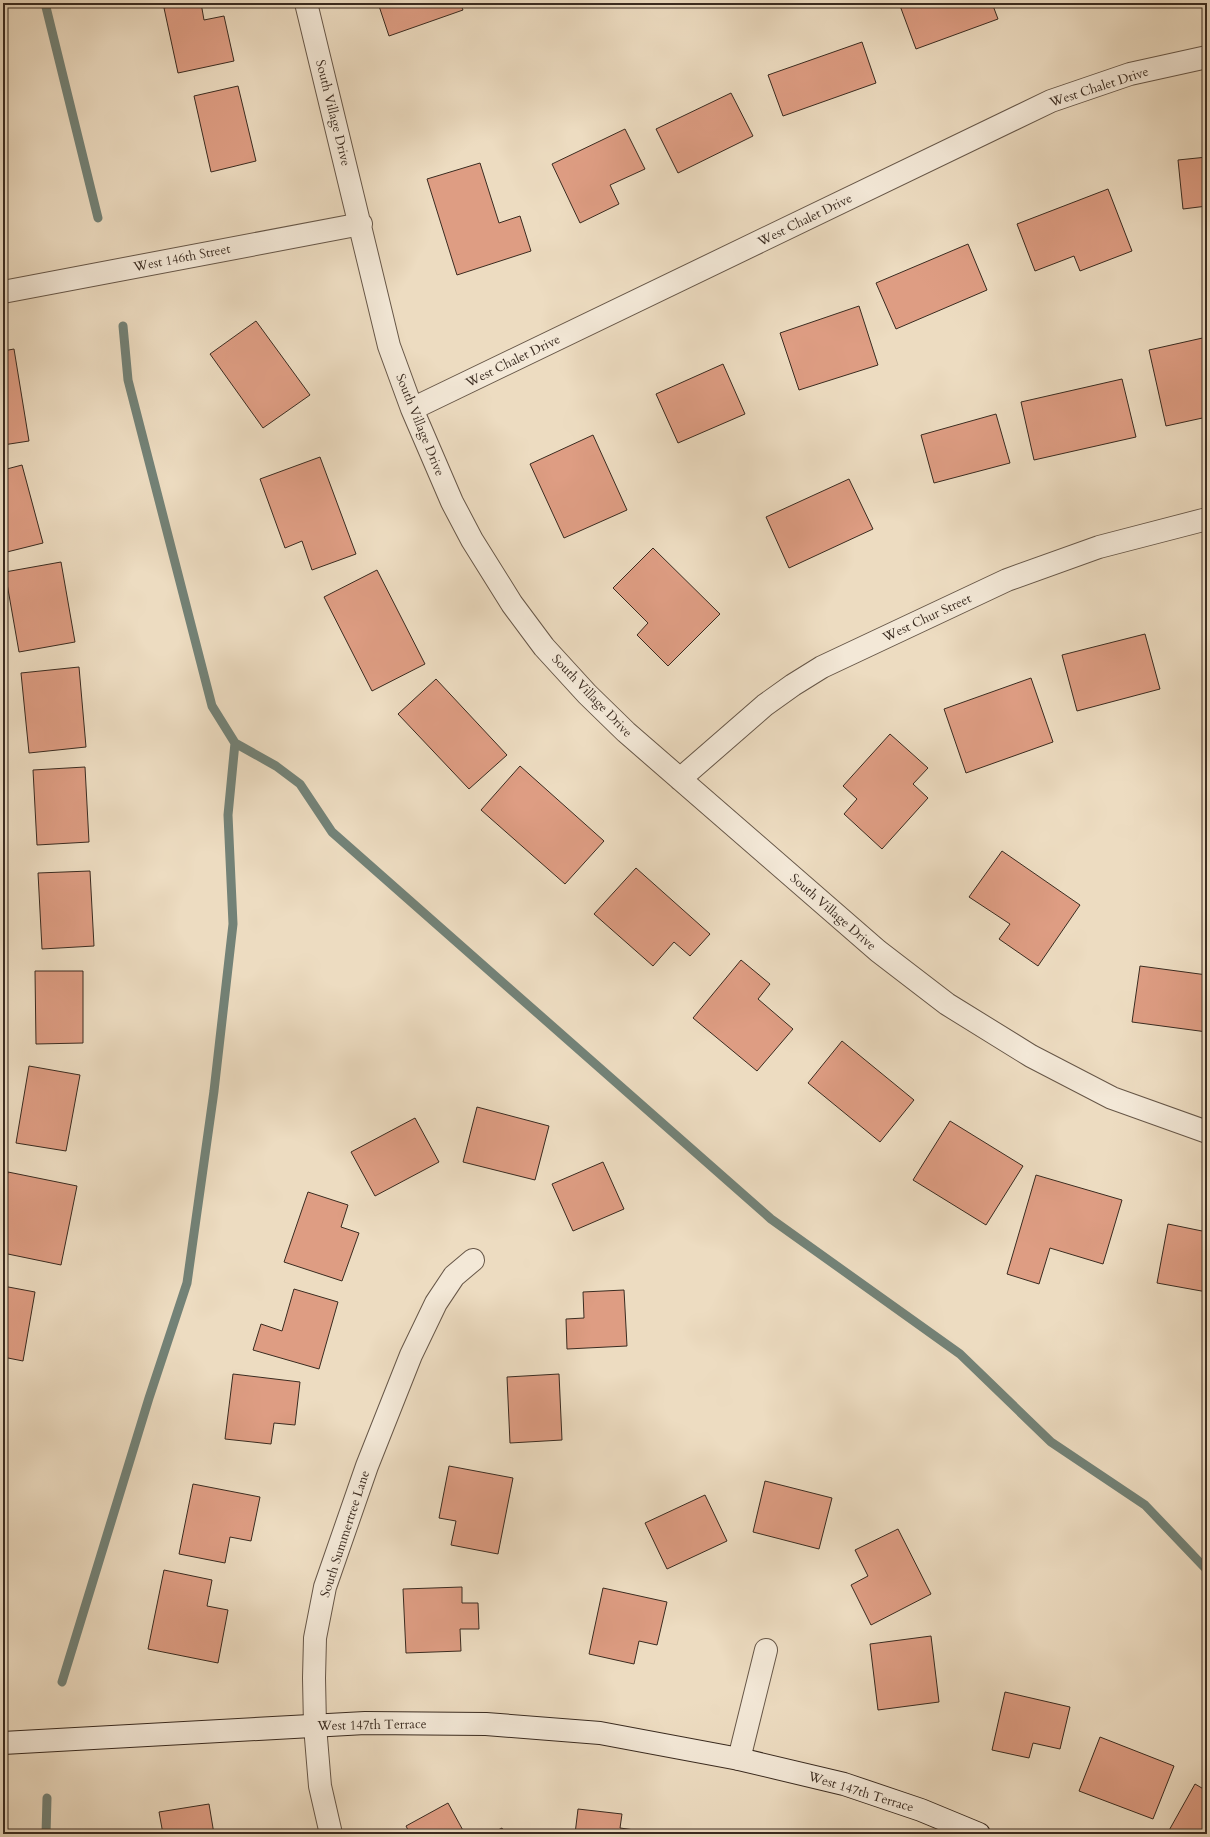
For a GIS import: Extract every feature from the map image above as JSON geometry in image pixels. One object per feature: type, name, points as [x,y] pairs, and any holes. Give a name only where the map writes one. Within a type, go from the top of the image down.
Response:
[{"type":"street","name":"South Village Drive","points":[[306,3],[361,224],[389,346],[412,409],[452,502],[472,540],[512,604],[544,647],[587,694],[626,732],[878,951],[947,1004],[1031,1056],[1112,1098],[1207,1132]]},
{"type":"street","name":"West Chalet Drive","points":[[412,409],[1051,101],[1130,74],[1207,57]]},
{"type":"street","name":"West 146th Street","points":[[3,292],[361,224]]},
{"type":"street","name":"West Chur Street","points":[[680,779],[765,705],[792,685],[822,667],[1007,580],[1099,547],[1207,519]]},
{"type":"street","name":"South Summertree Lane","points":[[331,1834],[320,1786],[315,1726],[315,1638],[325,1586],[367,1466],[411,1355],[436,1303],[454,1276],[473,1260]]},
{"type":"street","points":[[739,1759],[766,1650]]},
{"type":"street","name":"West 147th Terrace","points":[[3,1743],[365,1723],[494,1724],[600,1733],[739,1759],[844,1784],[921,1810],[979,1834]]},
{"type":"building","points":[[184,3],[201,3],[204,20],[224,16],[234,61],[178,73],[164,8]]},
{"type":"building","points":[[378,3],[460,3],[463,10],[389,36]]},
{"type":"building","points":[[899,3],[992,3],[998,19],[916,49]]},
{"type":"building","points":[[1013,3],[1031,3],[1015,7]]},
{"type":"building","points":[[862,42],[876,83],[783,116],[768,75]]},
{"type":"building","points":[[238,86],[256,161],[211,172],[194,96]]},
{"type":"building","points":[[731,93],[753,136],[678,173],[656,129]]},
{"type":"building","points":[[625,129],[645,169],[610,185],[619,204],[580,223],[552,164]]},
{"type":"building","points":[[1207,157],[1207,206],[1183,209],[1178,160]]},
{"type":"building","points":[[480,163],[499,223],[520,216],[531,251],[457,275],[427,179]]},
{"type":"building","points":[[1108,189],[1132,251],[1080,271],[1074,256],[1035,271],[1017,224]]},
{"type":"building","points":[[968,244],[987,290],[896,329],[876,283]]},
{"type":"building","points":[[859,306],[878,365],[799,390],[780,333]]},
{"type":"building","points":[[256,321],[310,395],[263,428],[210,354]]},
{"type":"building","points":[[1207,337],[1207,417],[1166,426],[1149,350]]},
{"type":"building","points":[[14,349],[29,441],[3,445],[3,351]]},
{"type":"building","points":[[723,364],[745,414],[678,443],[656,394]]},
{"type":"building","points":[[1122,379],[1136,437],[1034,460],[1021,402]]},
{"type":"building","points":[[996,414],[1010,463],[934,483],[921,435]]},
{"type":"building","points":[[593,435],[627,510],[564,538],[530,464]]},
{"type":"building","points":[[320,457],[356,554],[312,570],[302,541],[285,548],[260,479]]},
{"type":"building","points":[[22,465],[43,543],[3,553],[3,470]]},
{"type":"building","points":[[849,479],[873,529],[789,568],[766,517]]},
{"type":"building","points":[[653,548],[720,614],[668,666],[637,635],[648,623],[613,588]]},
{"type":"building","points":[[61,562],[75,642],[19,652],[5,572]]},
{"type":"building","points":[[377,570],[425,664],[372,691],[324,597]]},
{"type":"building","points":[[1145,634],[1160,689],[1077,711],[1062,655]]},
{"type":"building","points":[[79,667],[86,747],[29,753],[21,673]]},
{"type":"building","points":[[1031,678],[1053,742],[966,773],[944,709]]},
{"type":"building","points":[[436,679],[507,755],[469,789],[398,714]]},
{"type":"building","points":[[890,734],[928,768],[913,784],[928,798],[882,849],[844,814],[857,799],[843,786]]},
{"type":"building","points":[[520,766],[604,841],[565,884],[481,810]]},
{"type":"building","points":[[85,767],[89,842],[37,845],[33,770]]},
{"type":"building","points":[[1002,851],[1080,905],[1038,966],[999,939],[1010,924],[969,897]]},
{"type":"building","points":[[636,868],[710,934],[690,956],[674,942],[653,966],[594,914]]},
{"type":"building","points":[[90,871],[94,946],[42,949],[38,873]]},
{"type":"building","points":[[741,960],[770,984],[758,999],[793,1029],[757,1071],[693,1018]]},
{"type":"building","points":[[1140,966],[1207,975],[1207,1032],[1132,1022]]},
{"type":"building","points":[[35,971],[83,971],[83,1043],[36,1044]]},
{"type":"building","points":[[842,1041],[914,1100],[880,1142],[808,1083]]},
{"type":"building","points":[[29,1066],[80,1075],[66,1151],[16,1143]]},
{"type":"building","points":[[477,1107],[549,1126],[535,1180],[463,1162]]},
{"type":"building","points":[[415,1118],[439,1162],[375,1196],[351,1152]]},
{"type":"building","points":[[950,1121],[1023,1166],[986,1225],[913,1180]]},
{"type":"building","points":[[603,1162],[624,1209],[573,1231],[552,1184]]},
{"type":"building","points":[[8,1172],[77,1186],[61,1265],[3,1253],[3,1199]]},
{"type":"building","points":[[1036,1175],[1122,1200],[1103,1264],[1050,1248],[1039,1284],[1007,1274]]},
{"type":"building","points":[[308,1192],[348,1205],[341,1227],[359,1233],[342,1281],[284,1262]]},
{"type":"building","points":[[1168,1224],[1207,1232],[1207,1292],[1157,1283]]},
{"type":"building","points":[[3,1286],[35,1292],[23,1361],[3,1357]]},
{"type":"building","points":[[294,1289],[338,1302],[319,1369],[253,1350],[261,1324],[282,1331]]},
{"type":"building","points":[[624,1290],[627,1346],[567,1349],[566,1319],[584,1318],[583,1292]]},
{"type":"building","points":[[233,1374],[300,1382],[295,1425],[274,1423],[271,1444],[225,1439]]},
{"type":"building","points":[[559,1374],[562,1440],[510,1443],[507,1377]]},
{"type":"building","points":[[449,1466],[513,1478],[498,1554],[451,1545],[456,1521],[439,1518]]},
{"type":"building","points":[[765,1481],[832,1498],[819,1549],[753,1532]]},
{"type":"building","points":[[193,1484],[260,1497],[251,1541],[230,1537],[225,1563],[179,1554]]},
{"type":"building","points":[[705,1495],[727,1541],[667,1569],[645,1523]]},
{"type":"building","points":[[898,1529],[931,1594],[871,1625],[851,1585],[868,1576],[855,1550]]},
{"type":"building","points":[[164,1570],[212,1580],[207,1606],[228,1610],[218,1663],[148,1649]]},
{"type":"building","points":[[462,1587],[462,1603],[478,1603],[479,1629],[460,1629],[461,1651],[406,1653],[403,1589]]},
{"type":"building","points":[[603,1588],[667,1602],[657,1645],[639,1641],[634,1664],[589,1654]]},
{"type":"building","points":[[931,1636],[939,1702],[878,1710],[870,1644]]},
{"type":"building","points":[[1005,1692],[1070,1707],[1060,1749],[1033,1743],[1029,1758],[992,1750]]},
{"type":"building","points":[[1100,1737],[1174,1766],[1153,1819],[1079,1791]]},
{"type":"building","points":[[1195,1784],[1207,1791],[1207,1834],[1167,1834]]},
{"type":"building","points":[[448,1803],[465,1834],[410,1834],[406,1826]]},
{"type":"building","points":[[209,1804],[214,1834],[163,1834],[159,1812]]},
{"type":"building","points":[[578,1809],[622,1814],[620,1828],[642,1831],[641,1834],[575,1834]]},
{"type":"building","points":[[502,1828],[505,1834],[490,1834]]},
{"type":"waterway","points":[[45,3],[98,218]]},
{"type":"waterway","points":[[123,326],[128,380],[212,706],[235,743],[276,766],[300,784],[332,832],[771,1219],[960,1354],[1051,1442],[1145,1505],[1207,1570]]},
{"type":"waterway","points":[[62,1682],[149,1398],[187,1283],[214,1091],[233,924],[228,815],[235,743]]},
{"type":"waterway","points":[[46,1834],[47,1798]]}]
